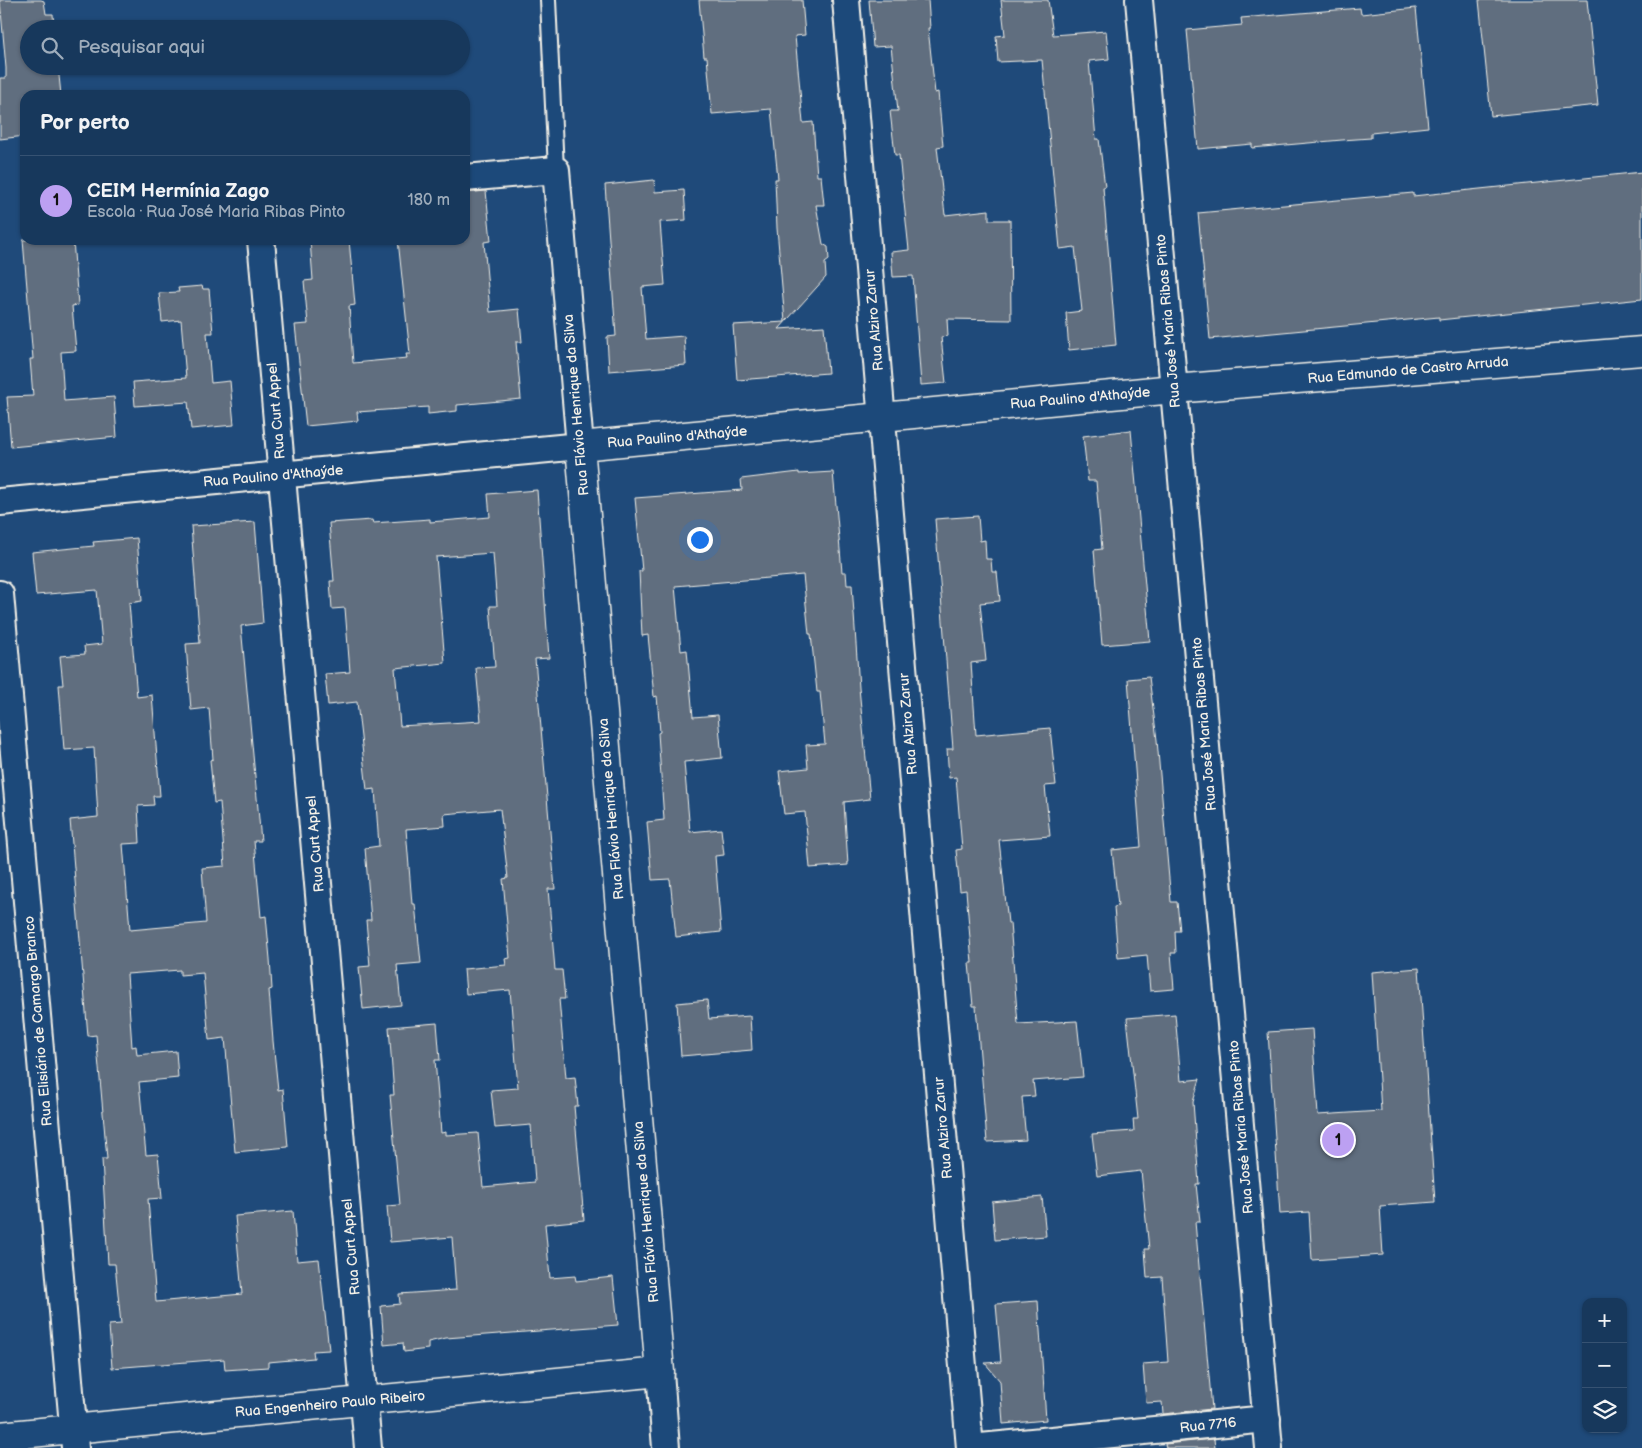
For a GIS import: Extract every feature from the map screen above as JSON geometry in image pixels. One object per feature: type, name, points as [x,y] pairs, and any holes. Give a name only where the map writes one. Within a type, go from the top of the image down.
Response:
[{"type":"street","name":"Rua Alziro Zarur","points":[[846,0],[970,1448]]},
{"type":"street","name":"Rua José Maria Ribas Pinto","points":[[1139,0],[1270,1448]]},
{"type":"street","points":[[470,178],[556,170]]},
{"type":"street","name":"Rua Flávio Henrique da Silva","points":[[556,170],[666,1448]]},
{"type":"street","name":"Rua Curt Appel","points":[[261,245],[368,1448]]},
{"type":"street","name":"Rua Edmundo de Castro Arruda","points":[[1174,389],[1642,351]]},
{"type":"street","name":"Rua Paulino d'Athaýde","points":[[0,502],[1174,389]]},
{"type":"street","name":"Rua Elisiário de Camargo Branco","points":[[0,594],[74,1438]]},
{"type":"street","name":"Rua Engenheiro Paulo Ribeiro","points":[[0,1436],[74,1438],[364,1400],[660,1372]]},
{"type":"street","name":"Rua 7716","points":[[970,1448],[1267,1419]]},
{"type":"lane","points":[[548,0],[556,170]]},
{"type":"building","points":[[0,0],[44,1],[46,14],[53,14],[53,20],[20,20],[20,75],[59,75],[60,90],[20,90],[20,137],[0,139],[0,78],[6,78]]},
{"type":"building","points":[[699,0],[802,0],[805,35],[795,36],[803,123],[813,122],[817,176],[821,176],[824,205],[816,205],[823,244],[828,247],[829,260],[825,263],[826,277],[779,329],[824,326],[828,373],[737,380],[733,325],[785,322],[777,228],[775,179],[778,179],[771,109],[712,114]]},
{"type":"building","points":[[869,0],[928,0],[930,28],[928,28],[935,93],[938,92],[943,146],[937,147],[945,215],[989,210],[989,220],[1010,220],[1011,320],[947,319],[948,336],[941,337],[946,383],[921,385],[913,276],[893,277],[891,252],[909,250],[899,155],[895,155],[890,111],[898,111],[891,46],[873,47]]},
{"type":"building","points":[[1001,0],[1048,0],[1053,35],[1106,31],[1109,59],[1089,61],[1096,139],[1099,139],[1105,187],[1103,187],[1116,345],[1069,350],[1066,313],[1082,311],[1075,247],[1060,249],[1042,60],[998,62],[996,36],[1005,35]]},
{"type":"building","points":[[1479,0],[1587,0],[1598,105],[1491,116]]},
{"type":"building","points":[[1360,8],[1361,14],[1416,8],[1428,127],[1371,133],[1371,138],[1252,148],[1252,144],[1198,149],[1187,30],[1242,25],[1241,18]]},
{"type":"building","points":[[1642,172],[1642,299],[1439,320],[1439,317],[1210,339],[1198,213],[1413,193],[1413,196]]},
{"type":"building","points":[[654,180],[655,192],[684,190],[686,220],[660,222],[665,285],[642,287],[646,339],[684,336],[686,365],[609,371],[607,337],[616,336],[605,185]]},
{"type":"building","points":[[486,191],[491,241],[484,242],[490,312],[519,309],[522,342],[516,342],[521,399],[457,405],[457,411],[428,414],[428,407],[357,412],[358,421],[306,426],[295,325],[308,324],[304,281],[313,280],[310,245],[349,245],[355,305],[349,306],[353,363],[407,358],[406,354],[410,354],[399,245],[470,245],[470,193]]},
{"type":"building","points":[[23,245],[73,245],[78,305],[72,306],[76,351],[61,352],[64,401],[114,397],[117,437],[11,447],[7,397],[33,396],[30,359],[33,359]]},
{"type":"building","points":[[202,286],[203,289],[209,289],[213,333],[207,333],[211,383],[230,381],[234,425],[191,429],[188,402],[135,406],[133,382],[186,378],[181,320],[162,322],[159,293],[179,292],[178,288]]},
{"type":"building","points":[[1131,430],[1150,641],[1102,645],[1094,550],[1102,549],[1096,481],[1088,481],[1083,436]]},
{"type":"building","points":[[799,472],[799,474],[833,472],[842,572],[846,572],[847,585],[852,585],[859,688],[870,799],[844,802],[848,865],[810,868],[805,812],[784,814],[779,771],[808,768],[806,745],[825,744],[820,692],[817,692],[803,575],[675,586],[681,651],[687,650],[693,717],[718,715],[722,758],[684,762],[690,832],[721,829],[724,855],[715,856],[721,932],[676,937],[670,879],[652,880],[647,822],[664,820],[657,696],[654,697],[648,635],[642,636],[639,571],[642,571],[635,498],[742,490],[741,479]]},
{"type":"building","points":[[537,490],[549,658],[535,659],[555,889],[548,889],[555,970],[562,970],[565,999],[559,999],[566,1078],[575,1077],[578,1106],[574,1106],[584,1220],[545,1224],[550,1278],[575,1276],[576,1281],[613,1277],[618,1325],[446,1338],[428,1342],[428,1349],[404,1352],[403,1343],[384,1345],[381,1306],[400,1304],[399,1294],[456,1290],[452,1237],[390,1242],[387,1206],[400,1205],[390,1095],[394,1095],[389,1027],[437,1023],[440,1060],[435,1060],[441,1133],[446,1132],[446,1135],[478,1133],[483,1187],[535,1182],[531,1125],[495,1128],[491,1090],[518,1088],[510,990],[466,994],[464,969],[506,965],[505,959],[510,958],[503,879],[508,878],[500,809],[444,814],[445,826],[406,829],[412,904],[415,904],[421,963],[397,965],[401,1005],[363,1009],[359,967],[370,966],[366,920],[371,920],[365,848],[379,846],[375,789],[367,790],[357,702],[328,705],[325,674],[350,672],[345,608],[332,609],[330,581],[334,581],[329,523],[372,520],[373,523],[430,519],[430,522],[490,517],[488,494]],"holes":[[[493,553],[497,606],[490,606],[495,667],[476,668],[481,721],[400,726],[395,668],[445,663],[436,557]]]},
{"type":"building","points":[[978,516],[980,541],[985,540],[986,559],[991,559],[992,572],[997,572],[1000,601],[980,603],[986,661],[971,663],[976,735],[1050,728],[1056,785],[1045,786],[1050,836],[999,840],[1008,923],[1010,923],[1018,1024],[1077,1021],[1083,1077],[1033,1081],[1035,1096],[1022,1097],[1026,1140],[987,1142],[976,1006],[973,1006],[969,963],[972,963],[966,890],[960,891],[956,850],[962,849],[956,777],[949,778],[947,749],[953,749],[935,519]]},
{"type":"building","points":[[255,522],[263,623],[241,626],[261,841],[254,841],[261,917],[266,916],[272,989],[269,990],[278,1090],[283,1089],[288,1147],[235,1152],[225,1038],[209,1040],[203,973],[180,975],[180,970],[127,974],[132,1047],[136,1046],[137,1055],[176,1051],[178,1078],[139,1082],[146,1155],[158,1154],[162,1198],[148,1199],[156,1302],[242,1294],[235,1216],[293,1211],[297,1261],[319,1259],[329,1350],[313,1351],[314,1358],[268,1362],[268,1367],[225,1370],[224,1359],[112,1368],[109,1325],[121,1324],[115,1264],[108,1264],[102,1159],[107,1159],[96,1035],[88,1036],[70,820],[98,817],[94,748],[64,750],[59,685],[63,685],[60,656],[85,654],[84,646],[102,644],[97,590],[36,595],[32,552],[94,546],[93,542],[137,538],[142,601],[129,603],[137,697],[152,695],[160,796],[153,796],[154,805],[138,806],[140,843],[123,844],[130,930],[206,923],[202,868],[225,866],[220,802],[214,803],[210,760],[213,759],[209,708],[191,710],[186,644],[200,643],[191,526]]},
{"type":"building","points":[[1149,677],[1157,740],[1171,902],[1177,902],[1180,931],[1175,931],[1176,953],[1171,953],[1174,989],[1150,991],[1147,955],[1118,958],[1114,907],[1118,906],[1112,850],[1141,847],[1128,679]]},
{"type":"building","points":[[1419,968],[1435,1202],[1380,1206],[1383,1255],[1312,1260],[1309,1212],[1280,1214],[1268,1032],[1312,1029],[1318,1115],[1381,1111],[1372,972]]},
{"type":"building","points":[[707,1000],[709,1019],[750,1016],[752,1050],[681,1056],[677,1003]]},
{"type":"building","points":[[1175,1014],[1181,1081],[1200,1079],[1193,1102],[1199,1184],[1196,1184],[1200,1222],[1195,1222],[1212,1409],[1163,1414],[1162,1402],[1146,1403],[1143,1364],[1168,1362],[1162,1277],[1147,1278],[1145,1249],[1149,1249],[1141,1171],[1097,1176],[1092,1134],[1134,1131],[1133,1119],[1138,1119],[1127,1018]]},
{"type":"building","points":[[1042,1197],[1046,1236],[995,1240],[992,1202]]},
{"type":"building","points":[[1038,1301],[1046,1420],[1003,1424],[1000,1381],[985,1363],[1001,1362],[996,1304]]},
{"type":"building","points":[[1214,1439],[1215,1448],[1166,1448],[1165,1444]]},
{"type":"place","name":"CEIM Hermínia Zago","points":[[1338,1140]]}]
